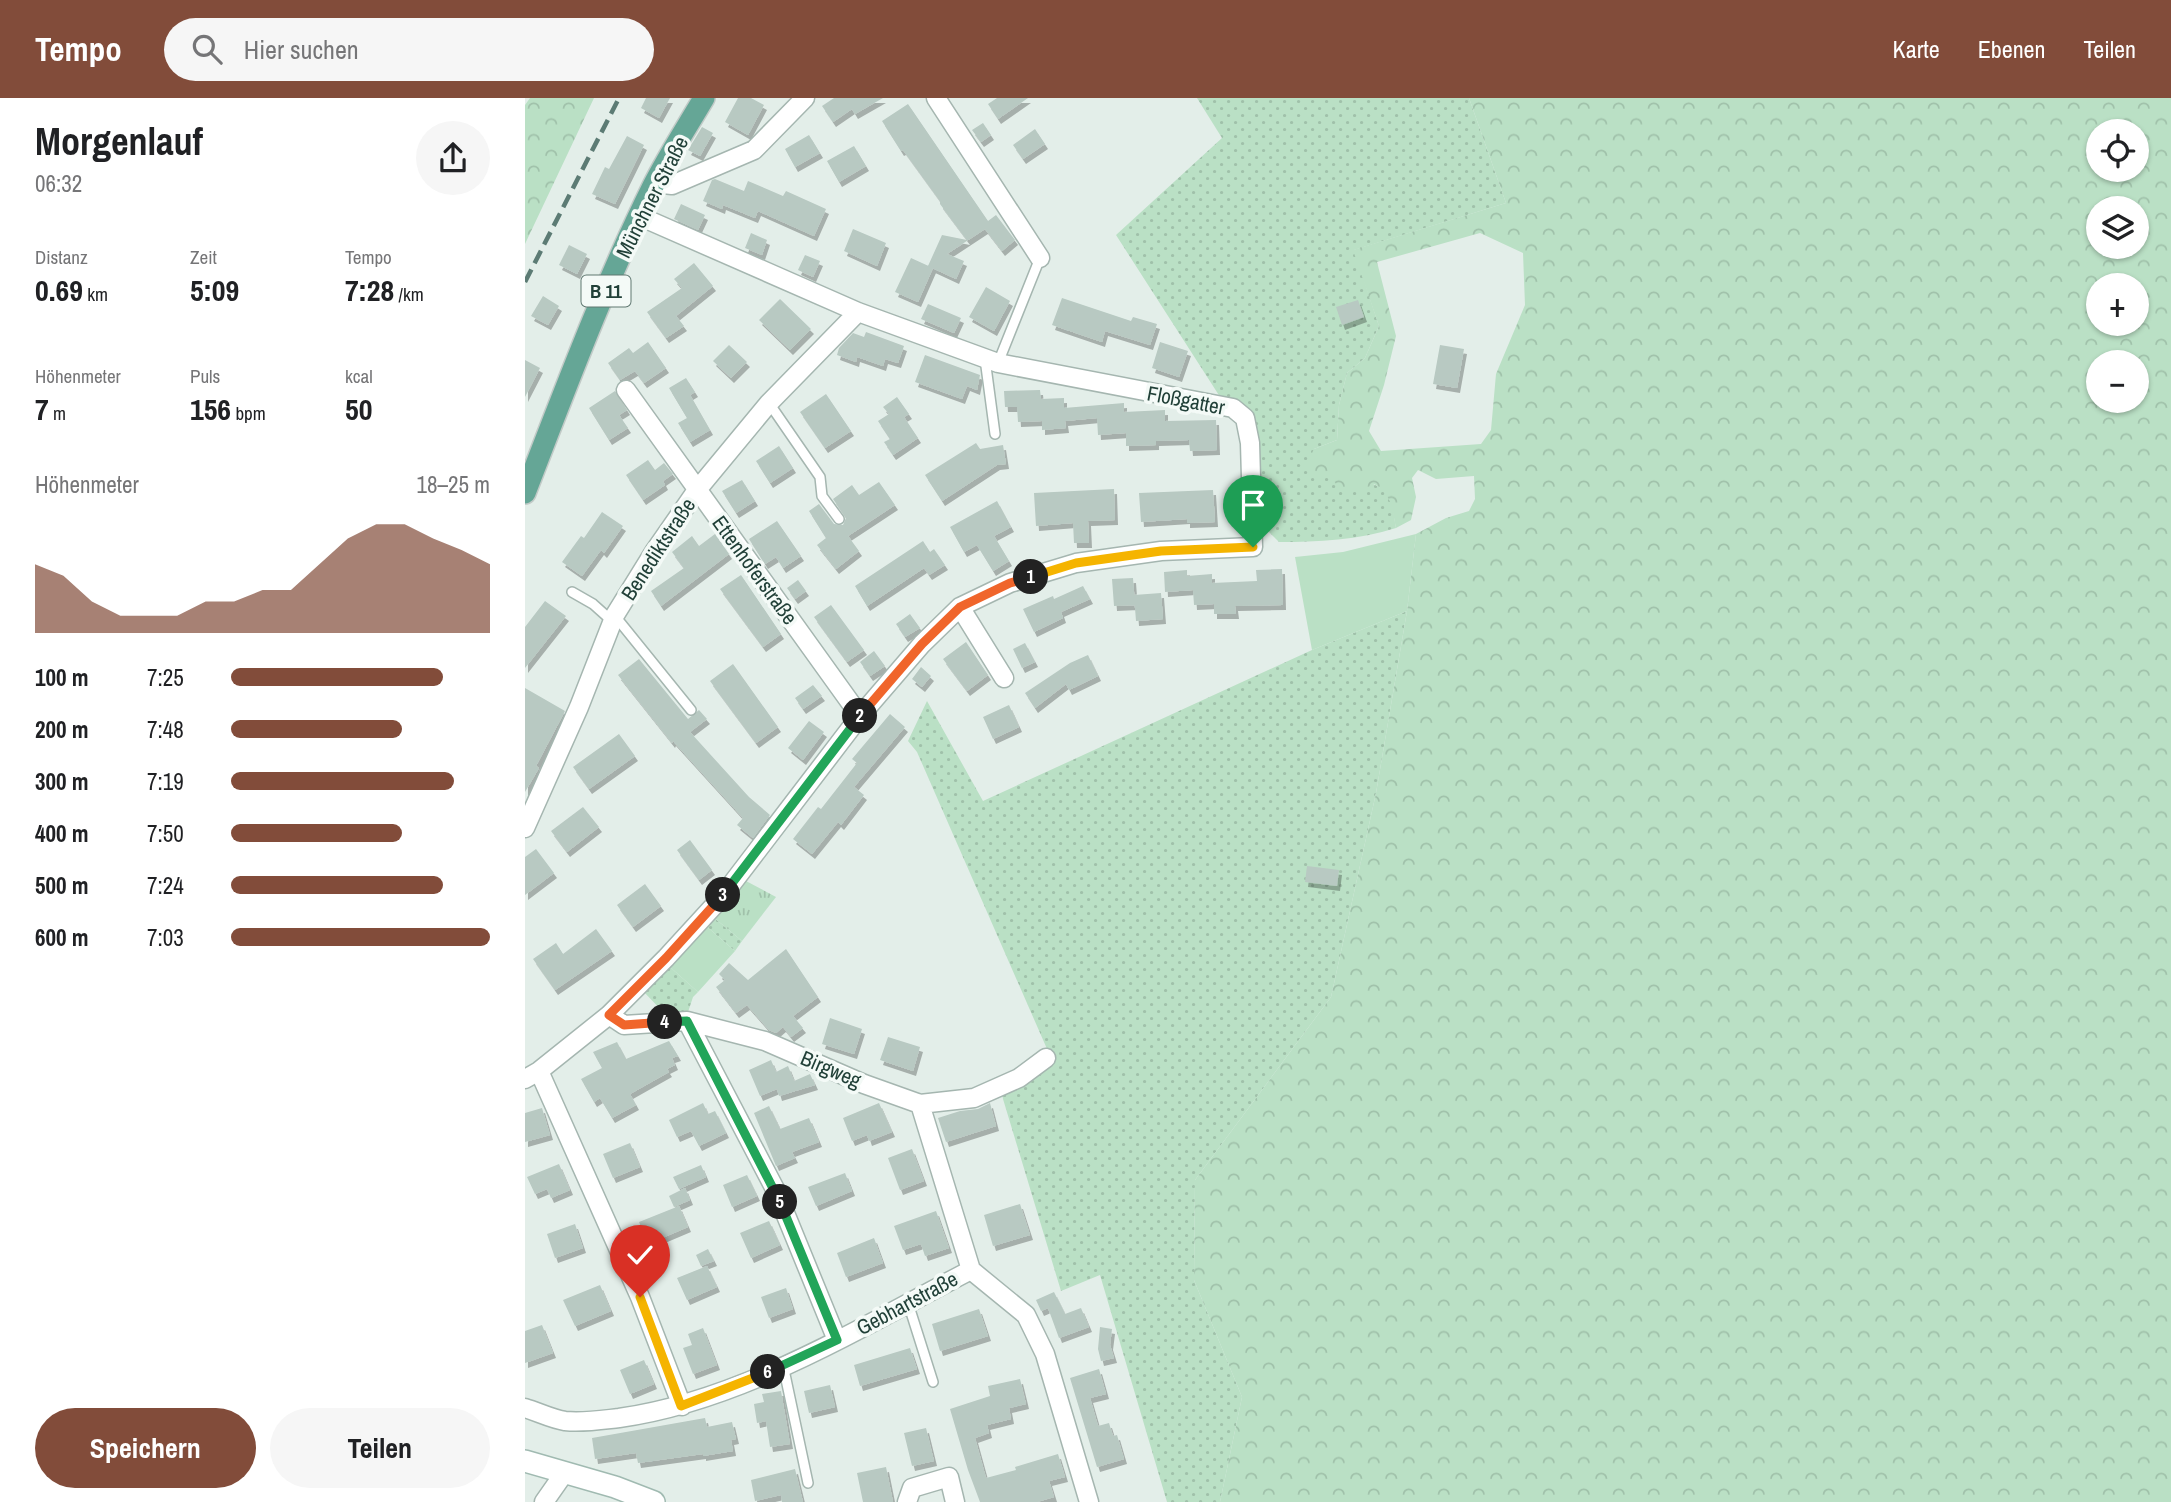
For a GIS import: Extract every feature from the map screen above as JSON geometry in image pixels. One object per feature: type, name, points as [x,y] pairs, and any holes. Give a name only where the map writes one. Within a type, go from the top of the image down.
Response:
[{"type":"main road","name":"Münchner Straße","points":[[525,493],[573,366],[639,216],[654,183],[704,98]]},
{"type":"main road","points":[[525,1461],[654,1502]]},
{"type":"street","points":[[654,183],[672,185],[754,150],[805,98]]},
{"type":"street","points":[[936,98],[1039,258]]},
{"type":"street","name":"Floßgatter","points":[[639,216],[858,312],[992,361],[1233,408],[1245,418],[1250,443],[1253,547],[1161,551],[1076,563],[1010,583],[960,607]]},
{"type":"street","name":"Benediktstraße","points":[[525,828],[579,707],[613,618],[697,490],[769,403],[858,312]]},
{"type":"street","name":"Ettenhoferstraße","points":[[626,390],[860,716]]},
{"type":"street","points":[[681,1406],[640,1297],[532,1075],[609,1015],[721,898],[860,716],[922,644],[960,607],[1004,678]]},
{"type":"street","name":"Birgweg","points":[[609,1015],[624,1025],[687,1021],[765,1041],[864,1084],[920,1104],[974,1098],[1019,1079],[1046,1058]]},
{"type":"street","points":[[687,1021],[776,1191],[837,1340]]},
{"type":"street","points":[[920,1104],[971,1270],[1026,1315],[1045,1354],[1089,1502]]},
{"type":"street","name":"Gebhartstraße","points":[[525,1408],[562,1420],[580,1422],[647,1414],[681,1406],[837,1340],[971,1270]]},
{"type":"street","points":[[544,1502],[565,1472]]},
{"type":"street","points":[[907,1502],[912,1488],[949,1477],[955,1502]]},
{"type":"lane","points":[[995,434],[992,361],[1039,258]]},
{"type":"lane","points":[[769,403],[820,477],[823,496],[839,519]]},
{"type":"lane","points":[[572,592],[613,618],[691,710]]},
{"type":"lane","points":[[908,1303],[933,1382]]},
{"type":"lane","points":[[783,1365],[808,1483]]},
{"type":"green space","points":[[530,98],[594,98],[525,244],[525,105]]},
{"type":"green space","points":[[1197,98],[1469,98],[1506,203],[1354,250],[1379,326],[1365,358],[1347,373],[1339,405],[1337,440],[1314,449],[1332,478],[1373,484],[1386,492],[1396,528],[1353,538],[1294,542],[1279,542],[1267,530],[1255,420],[1243,406],[1222,400],[1116,235],[1222,138]]},
{"type":"green space","points":[[1469,98],[2171,98],[2171,1502],[1220,1502],[1242,1397],[1194,1280],[1195,1180],[1331,997],[1376,793],[1407,611],[1416,534],[1446,518],[1469,511],[1475,499],[1474,476],[1436,479],[1418,470],[1412,478],[1416,497],[1411,520],[1396,528],[1388,497],[1374,484],[1359,492],[1338,487],[1332,478],[1311,478],[1307,463],[1314,449],[1337,440],[1339,405],[1347,373],[1365,358],[1379,326],[1353,250],[1506,203]],"holes":[[[1480,233],[1523,253],[1525,305],[1496,374],[1491,430],[1481,444],[1381,451],[1369,431],[1396,336],[1377,262]]]},
{"type":"green space","points":[[1416,534],[1407,611],[1312,650],[1295,557],[1343,552]]},
{"type":"green space","points":[[1407,611],[1376,793],[1331,997],[1195,1180],[1194,1280],[1242,1397],[1220,1502],[1167,1502],[1100,1275],[1061,1291],[1003,1099],[1002,1094],[1051,1058],[917,752],[908,741],[927,701],[983,801],[1312,650]]},
{"type":"green space","points":[[746,881],[776,897],[742,941],[712,916]]},
{"type":"green space","points":[[712,916],[742,941],[735,951],[706,926]]},
{"type":"green space","points":[[706,926],[735,951],[698,992],[670,967]]},
{"type":"green space","points":[[670,967],[698,992],[693,997],[688,1012],[664,1013],[643,991]]},
{"type":"building","points":[[646,98],[670,98],[659,118],[641,108]]},
{"type":"building","points":[[738,98],[751,98],[764,105],[748,135],[725,122]]},
{"type":"building","points":[[834,98],[883,98],[855,114],[852,109],[833,122],[822,106]]},
{"type":"building","points":[[997,98],[1028,98],[998,119],[988,104]]},
{"type":"building","points":[[908,104],[988,221],[996,215],[1015,240],[1002,251],[985,229],[947,254],[964,261],[956,279],[928,266],[942,235],[967,240],[882,121]]},
{"type":"building","points":[[983,123],[991,135],[981,142],[972,130]]},
{"type":"building","points":[[702,127],[713,133],[700,156],[688,150]]},
{"type":"building","points":[[1035,129],[1045,144],[1023,159],[1013,145]]},
{"type":"building","points":[[809,135],[820,153],[795,167],[785,149]]},
{"type":"building","points":[[627,136],[644,145],[615,204],[592,194],[605,167],[609,169]]},
{"type":"building","points":[[854,146],[866,166],[839,182],[827,161]]},
{"type":"building","points":[[712,180],[744,191],[748,181],[783,196],[786,191],[826,209],[814,236],[758,211],[755,218],[723,205],[722,209],[703,201]]},
{"type":"building","points":[[681,204],[705,215],[698,230],[674,219]]},
{"type":"building","points":[[853,229],[886,243],[877,266],[844,251]]},
{"type":"building","points":[[751,233],[767,240],[762,255],[745,248]]},
{"type":"building","points":[[569,245],[587,254],[577,274],[559,265]]},
{"type":"building","points":[[805,255],[820,261],[813,277],[798,270]]},
{"type":"building","points":[[911,258],[933,268],[918,302],[895,292]]},
{"type":"building","points":[[694,263],[713,286],[676,316],[684,326],[666,338],[647,312],[682,288],[674,279]]},
{"type":"building","points":[[986,287],[1010,301],[994,331],[969,317]]},
{"type":"building","points":[[543,296],[559,306],[548,325],[531,316]]},
{"type":"building","points":[[1062,298],[1131,321],[1133,317],[1157,324],[1150,345],[1105,331],[1102,342],[1052,325]]},
{"type":"building","points":[[780,299],[811,329],[790,350],[759,320]]},
{"type":"building","points":[[1358,300],[1364,317],[1342,325],[1336,307]]},
{"type":"building","points":[[928,304],[961,318],[954,333],[921,319]]},
{"type":"building","points":[[866,332],[904,346],[898,363],[885,359],[883,366],[857,357],[856,362],[837,355],[839,348],[853,333],[864,337]]},
{"type":"building","points":[[648,342],[666,368],[644,383],[635,371],[620,380],[608,363],[629,348],[633,353]]},
{"type":"building","points":[[1160,342],[1188,351],[1179,377],[1152,368]]},
{"type":"building","points":[[729,345],[747,362],[731,378],[713,361]]},
{"type":"building","points":[[1440,345],[1464,349],[1457,388],[1433,384]]},
{"type":"building","points":[[925,355],[980,375],[977,390],[967,386],[962,399],[915,382]]},
{"type":"building","points":[[525,360],[540,368],[525,397]]},
{"type":"building","points":[[686,378],[695,392],[690,395],[710,430],[690,442],[678,423],[687,418],[669,388]]},
{"type":"building","points":[[1040,390],[1041,399],[1064,398],[1064,408],[1124,403],[1124,412],[1165,410],[1165,421],[1216,420],[1217,450],[1190,451],[1189,440],[1156,441],[1156,445],[1126,446],[1126,433],[1098,435],[1097,418],[1065,421],[1066,428],[1042,430],[1042,421],[1018,422],[1017,407],[1005,407],[1004,391]]},
{"type":"building","points":[[615,391],[627,410],[619,415],[628,428],[609,440],[589,408]]},
{"type":"building","points":[[826,394],[851,431],[825,448],[800,412]]},
{"type":"building","points":[[897,397],[909,414],[904,417],[918,438],[893,455],[884,442],[890,439],[878,421],[889,414],[883,407]]},
{"type":"building","points":[[976,443],[980,449],[1003,445],[1006,464],[997,465],[942,501],[925,475]]},
{"type":"building","points":[[779,446],[793,468],[770,483],[756,461]]},
{"type":"building","points":[[648,460],[655,470],[664,463],[673,474],[663,481],[665,485],[643,500],[626,475]]},
{"type":"building","points":[[742,480],[755,501],[736,513],[722,491]]},
{"type":"building","points":[[879,482],[895,505],[848,536],[859,551],[836,569],[817,545],[826,538],[809,511],[819,504],[834,524],[843,525],[846,518],[833,499],[852,485],[859,495]]},
{"type":"building","points":[[1114,489],[1115,520],[1088,521],[1089,543],[1074,543],[1073,523],[1036,526],[1034,493]]},
{"type":"building","points":[[1213,490],[1215,522],[1187,523],[1187,519],[1141,522],[1139,493]]},
{"type":"building","points":[[997,501],[1011,527],[994,536],[1009,561],[993,571],[977,545],[964,552],[950,527]]},
{"type":"building","points":[[602,512],[623,526],[604,553],[601,550],[582,576],[562,562],[581,536],[584,538]]},
{"type":"building","points":[[777,521],[801,556],[783,568],[776,557],[765,564],[749,539]]},
{"type":"building","points":[[715,534],[729,554],[661,606],[651,591],[684,568],[672,552],[692,536],[699,546]]},
{"type":"building","points":[[923,541],[930,552],[934,549],[945,565],[929,575],[924,568],[867,606],[855,586]]},
{"type":"building","points":[[1282,569],[1283,605],[1235,606],[1236,614],[1214,614],[1214,604],[1194,605],[1193,590],[1165,592],[1164,572],[1187,570],[1187,576],[1212,574],[1212,583],[1257,581],[1256,570]]},
{"type":"building","points":[[741,575],[781,634],[763,647],[720,589]]},
{"type":"building","points":[[1133,578],[1135,605],[1114,606],[1112,579]]},
{"type":"building","points":[[798,580],[806,591],[795,599],[787,588]]},
{"type":"building","points":[[1083,586],[1090,599],[1061,612],[1063,618],[1034,632],[1023,609]]},
{"type":"building","points":[[1161,593],[1163,619],[1136,621],[1134,595]]},
{"type":"building","points":[[545,601],[566,616],[525,668],[525,627]]},
{"type":"building","points":[[831,605],[864,650],[847,662],[814,617]]},
{"type":"building","points":[[910,614],[920,628],[905,637],[896,624]]},
{"type":"building","points":[[966,642],[988,675],[967,691],[943,659]]},
{"type":"building","points":[[1025,643],[1035,662],[1022,668],[1013,649]]},
{"type":"building","points":[[874,651],[885,666],[870,676],[860,662]]},
{"type":"building","points":[[1088,655],[1098,676],[1069,690],[1066,684],[1035,708],[1025,693],[1070,663]]},
{"type":"building","points":[[639,659],[688,719],[699,710],[707,719],[690,732],[749,797],[770,815],[753,838],[737,825],[743,818],[673,741],[672,743],[618,675]]},
{"type":"building","points":[[733,664],[778,727],[756,743],[710,681]]},
{"type":"building","points":[[921,667],[931,676],[922,687],[912,679]]},
{"type":"building","points":[[813,685],[822,696],[803,709],[795,698]]},
{"type":"building","points":[[525,688],[565,711],[525,792]]},
{"type":"building","points":[[1009,705],[1019,727],[993,739],[983,717]]},
{"type":"building","points":[[890,714],[905,727],[854,787],[864,795],[841,825],[838,822],[812,854],[793,839],[857,763],[852,759]]},
{"type":"building","points":[[809,721],[824,732],[803,760],[788,748]]},
{"type":"building","points":[[619,734],[635,756],[589,789],[573,767]]},
{"type":"building","points":[[583,807],[599,827],[567,852],[551,831]]},
{"type":"building","points":[[690,840],[712,870],[699,880],[677,850]]},
{"type":"building","points":[[536,849],[554,873],[525,895],[525,857]]},
{"type":"building","points":[[1307,866],[1339,870],[1337,886],[1305,882]]},
{"type":"building","points":[[645,884],[661,906],[633,927],[617,905]]},
{"type":"building","points":[[596,929],[612,951],[555,990],[533,959],[556,943],[563,954]]},
{"type":"building","points":[[786,949],[818,997],[793,1016],[803,1028],[791,1037],[783,1027],[776,1033],[769,1030],[747,1005],[736,1013],[716,987],[725,980],[719,974],[729,963],[748,980]]},
{"type":"building","points":[[830,1018],[862,1029],[854,1054],[822,1044]]},
{"type":"building","points":[[888,1037],[920,1047],[913,1071],[880,1060]]},
{"type":"building","points":[[669,1041],[678,1056],[672,1058],[675,1065],[667,1069],[669,1072],[630,1094],[636,1105],[612,1118],[600,1098],[594,1102],[581,1079],[602,1068],[593,1052],[617,1042],[626,1059]]},
{"type":"building","points":[[771,1060],[776,1072],[788,1066],[794,1081],[810,1074],[815,1085],[779,1096],[777,1089],[760,1096],[749,1070]]},
{"type":"building","points":[[703,1103],[708,1114],[715,1111],[726,1133],[699,1146],[691,1131],[677,1137],[669,1120]]},
{"type":"building","points":[[879,1103],[892,1132],[869,1141],[867,1135],[852,1141],[843,1118]]},
{"type":"building","points":[[990,1103],[996,1126],[946,1142],[938,1118],[978,1109]]},
{"type":"building","points":[[769,1106],[780,1129],[809,1118],[819,1142],[792,1152],[795,1158],[776,1166],[754,1113]]},
{"type":"building","points":[[542,1108],[550,1135],[525,1142],[525,1113]]},
{"type":"building","points":[[630,1143],[640,1167],[613,1178],[603,1154]]},
{"type":"building","points":[[912,1149],[924,1181],[900,1190],[888,1158]]},
{"type":"building","points":[[559,1164],[570,1190],[551,1198],[547,1189],[535,1194],[527,1177]]},
{"type":"building","points":[[701,1165],[706,1177],[679,1189],[673,1177]]},
{"type":"building","points":[[845,1173],[852,1191],[816,1206],[808,1187]]},
{"type":"building","points":[[747,1175],[757,1196],[732,1207],[723,1185]]},
{"type":"building","points":[[685,1188],[690,1200],[674,1207],[669,1196]]},
{"type":"building","points":[[1020,1204],[1030,1235],[993,1246],[984,1215]]},
{"type":"building","points":[[679,1206],[688,1227],[648,1244],[639,1222]]},
{"type":"building","points":[[936,1211],[949,1248],[925,1256],[921,1244],[903,1250],[894,1226]]},
{"type":"building","points":[[769,1221],[780,1245],[751,1258],[740,1233]]},
{"type":"building","points":[[575,1224],[583,1248],[555,1258],[547,1234]]},
{"type":"building","points":[[874,1238],[883,1263],[846,1277],[837,1253]]},
{"type":"building","points":[[708,1249],[714,1261],[701,1266],[696,1255]]},
{"type":"building","points":[[707,1266],[717,1287],[687,1300],[677,1278]]},
{"type":"building","points":[[600,1285],[611,1311],[575,1326],[563,1300]]},
{"type":"building","points":[[786,1288],[793,1309],[769,1318],[761,1297]]},
{"type":"building","points":[[1054,1292],[1065,1314],[1081,1308],[1089,1327],[1059,1338],[1048,1308],[1041,1311],[1036,1300]]},
{"type":"building","points":[[979,1309],[988,1336],[940,1351],[932,1324]]},
{"type":"building","points":[[542,1325],[553,1353],[525,1363],[525,1331]]},
{"type":"building","points":[[1100,1327],[1112,1329],[1110,1345],[1114,1358],[1101,1361],[1098,1349]]},
{"type":"building","points":[[703,1328],[717,1365],[693,1374],[683,1348],[692,1345],[688,1334]]},
{"type":"building","points":[[910,1348],[917,1369],[860,1386],[854,1365]]},
{"type":"building","points":[[644,1360],[654,1384],[630,1394],[620,1370]]},
{"type":"building","points":[[1099,1369],[1106,1394],[1090,1398],[1098,1426],[1109,1423],[1113,1436],[1117,1435],[1124,1459],[1097,1467],[1070,1378]]},
{"type":"building","points":[[1020,1379],[1026,1404],[1009,1408],[1011,1419],[987,1425],[989,1433],[975,1438],[986,1478],[1058,1454],[1065,1477],[1049,1481],[1054,1497],[1037,1502],[980,1502],[950,1409],[990,1396],[988,1386]]},
{"type":"building","points":[[830,1385],[835,1407],[809,1413],[804,1391]]},
{"type":"building","points":[[781,1391],[790,1444],[770,1447],[766,1421],[757,1423],[754,1404],[764,1402],[762,1394]]},
{"type":"building","points":[[705,1418],[707,1427],[732,1422],[736,1439],[731,1440],[733,1451],[638,1463],[636,1453],[595,1459],[592,1438]]},
{"type":"building","points":[[926,1428],[934,1461],[912,1466],[904,1433]]},
{"type":"building","points":[[886,1467],[893,1502],[863,1502],[857,1473]]},
{"type":"building","points":[[795,1469],[803,1502],[782,1502],[781,1495],[755,1501],[751,1480]]},
{"type":"railway","points":[[525,282],[619,98]]},
{"type":"route","points":[[640,1297],[681,1406],[764,1374],[837,1340],[776,1191],[687,1021],[624,1025],[609,1015],[721,898],[860,716],[922,644],[960,607],[1010,583],[1076,563],[1161,551],[1253,547]]}]
